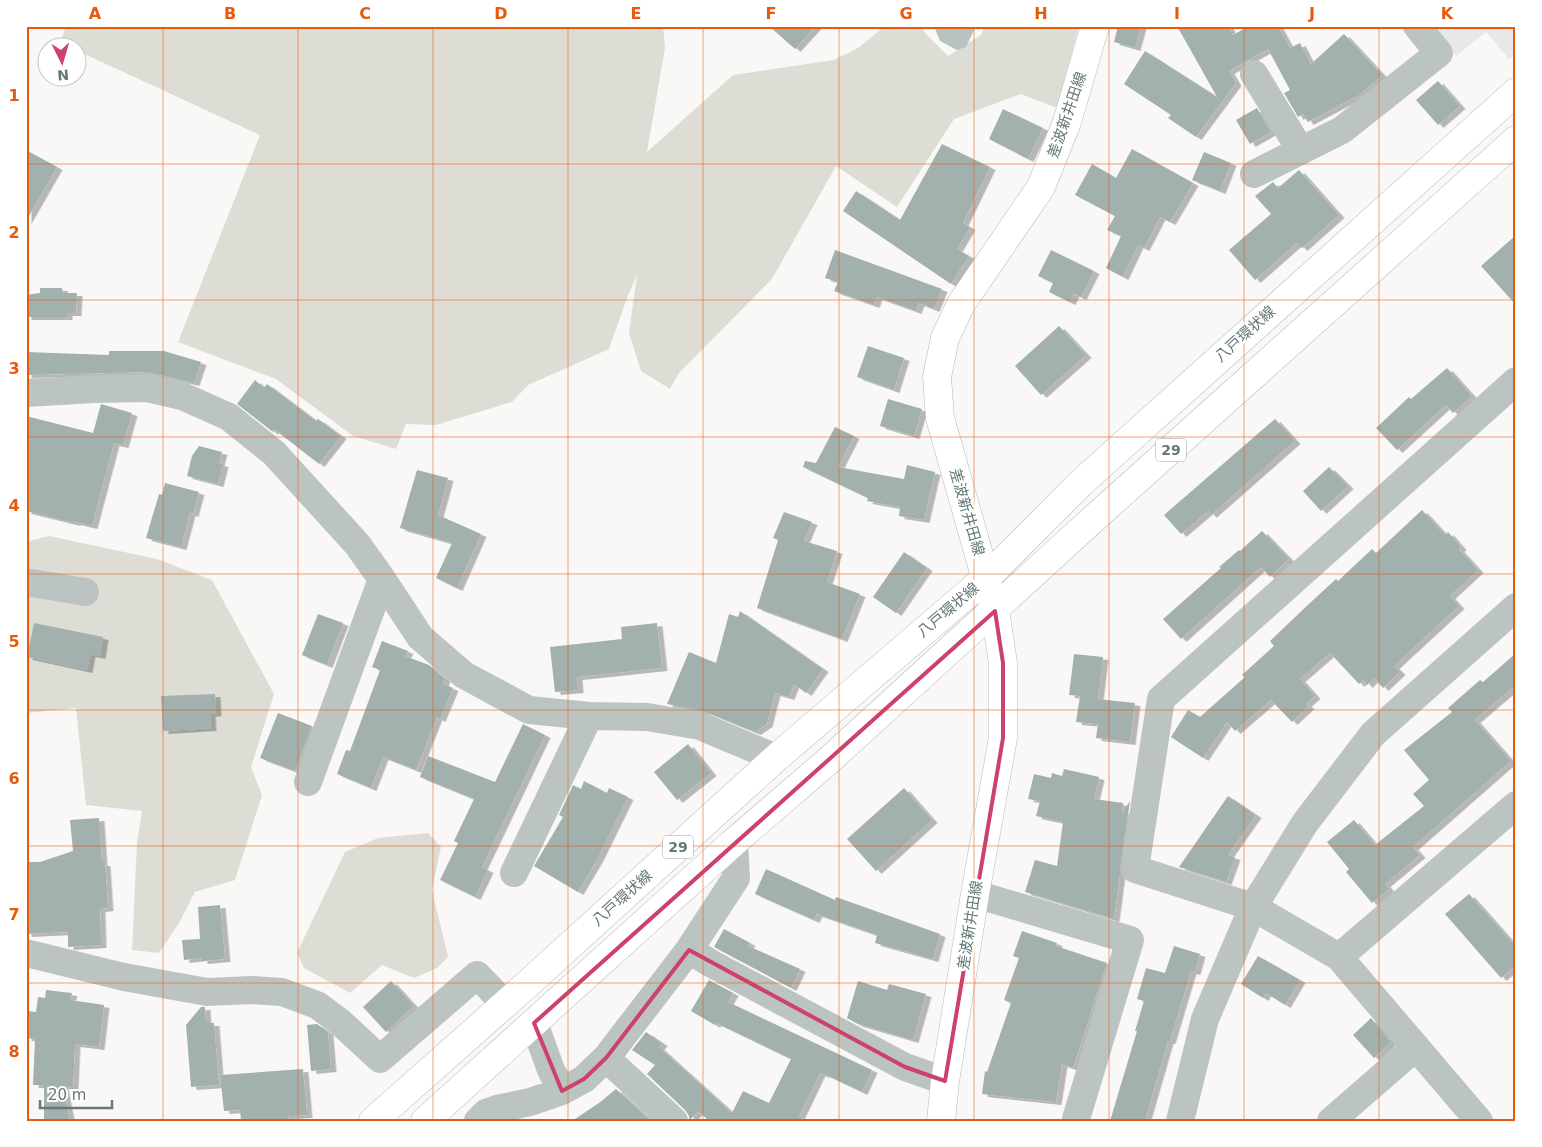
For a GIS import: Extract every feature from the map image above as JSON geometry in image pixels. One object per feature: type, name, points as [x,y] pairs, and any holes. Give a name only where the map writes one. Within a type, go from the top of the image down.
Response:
[{"type":"main road","name":"差波新井田線","points":[[941,1121],[944,1082],[974,894],[1003,738],[1003,663],[995,611],[940,418],[937,376],[945,338],[961,304],[1042,188],[1067,122],[1095,26]]},
{"type":"main road","name":"八戸環状線","points":[[373,1121],[776,758],[986,578],[1083,481],[1516,92]]},
{"type":"main road","name":"八戸環状線","points":[[425,1121],[734,842],[828,762],[1101,512],[1516,140]]},
{"type":"street","points":[[1254,174],[1342,130],[1439,53],[1417,26]]},
{"type":"street","points":[[1254,74],[1300,151]]},
{"type":"street","points":[[1479,1121],[1339,957],[1253,907],[1134,870],[1161,699],[1516,380]]},
{"type":"street","points":[[26,393],[147,388],[182,396],[229,417],[274,453],[357,544],[420,637],[464,675],[529,710],[589,716],[647,717],[700,726],[776,758]]},
{"type":"street","points":[[308,782],[382,579]]},
{"type":"street","points":[[26,582],[85,592]]},
{"type":"street","points":[[1180,1121],[1204,1019],[1253,907],[1305,823],[1373,734],[1516,607]]},
{"type":"street","points":[[514,873],[589,716]]},
{"type":"street","points":[[1339,957],[1516,805]]},
{"type":"street","points":[[478,1121],[486,1114],[498,1109],[530,1102],[562,1091],[584,1079],[606,1058],[689,950],[736,878],[734,842]]},
{"type":"street","points":[[974,894],[1130,940],[1076,1119],[1077,1121]]},
{"type":"street","points":[[689,950],[905,1067],[944,1082]]},
{"type":"street","points":[[26,953],[124,977],[207,992],[252,990],[282,992],[317,1005],[340,1022],[380,1060],[477,975],[505,1004]]},
{"type":"street","points":[[534,1023],[551,1070],[562,1091]]},
{"type":"street","points":[[1331,1121],[1416,1047]]},
{"type":"street","points":[[606,1058],[674,1121]]},
{"type":"highlighted area","points":[[995,611],[1003,663],[1003,738],[945,1081],[905,1067],[689,950],[606,1058],[584,1079],[562,1091],[534,1023]]},
{"type":"shaded area","points":[[66,26],[663,26],[665,48],[647,152],[733,75],[834,60],[858,48],[885,26],[921,26],[925,33],[948,56],[981,35],[985,26],[1079,26],[1057,108],[1021,94],[954,119],[897,207],[836,166],[772,279],[679,373],[670,389],[641,371],[629,333],[637,275],[609,349],[528,385],[512,402],[436,425],[406,424],[396,449],[353,436],[276,379],[178,342],[260,135],[88,56],[88,38],[62,38]]},
{"type":"shaded area","points":[[934,26],[976,26],[966,47],[957,50],[940,41]]},
{"type":"shaded area","points":[[1432,26],[1516,26],[1516,53],[1509,59],[1486,32],[1456,56]]},
{"type":"shaded area","points":[[49,536],[157,559],[212,580],[274,694],[251,767],[262,795],[235,880],[195,892],[179,923],[159,953],[132,950],[137,843],[142,811],[86,805],[76,708],[26,713],[26,542]]},
{"type":"shaded area","points":[[428,833],[441,847],[432,890],[448,957],[437,968],[414,978],[382,965],[350,993],[304,968],[297,953],[345,852],[378,838]]},
{"type":"building","points":[[769,26],[816,26],[795,49]]},
{"type":"building","points":[[1118,26],[1141,26],[1135,48],[1114,42]]},
{"type":"building","points":[[1177,26],[1228,26],[1233,35],[1249,26],[1278,26],[1290,48],[1300,43],[1311,64],[1344,34],[1382,75],[1356,98],[1308,122],[1303,114],[1298,117],[1284,93],[1290,90],[1268,49],[1229,71],[1236,83],[1196,137],[1168,118],[1171,115],[1124,84],[1145,51],[1217,97]]},
{"type":"building","points":[[1438,81],[1460,106],[1438,125],[1416,100]]},
{"type":"building","points":[[1257,108],[1271,132],[1250,144],[1236,120]]},
{"type":"building","points":[[1003,109],[1043,128],[1028,159],[989,139]]},
{"type":"building","points":[[942,144],[990,167],[963,223],[970,227],[957,249],[969,256],[951,284],[843,211],[856,191],[900,220]]},
{"type":"building","points":[[1132,149],[1193,183],[1170,222],[1160,217],[1144,248],[1138,245],[1123,277],[1106,268],[1121,236],[1107,230],[1115,216],[1075,195],[1092,164],[1116,178]]},
{"type":"building","points":[[26,150],[57,167],[26,221]]},
{"type":"building","points":[[1204,152],[1231,163],[1220,191],[1192,180]]},
{"type":"building","points":[[1299,170],[1339,215],[1302,248],[1297,243],[1255,280],[1229,250],[1271,214],[1255,196],[1273,182],[1278,188]]},
{"type":"building","points":[[1516,235],[1516,305],[1481,266]]},
{"type":"building","points":[[835,250],[942,289],[934,309],[919,303],[916,311],[877,297],[874,305],[834,291],[838,282],[825,278]]},
{"type":"building","points":[[1051,250],[1094,271],[1081,297],[1074,294],[1070,302],[1049,292],[1053,283],[1038,276]]},
{"type":"building","points":[[40,288],[62,288],[63,293],[77,293],[76,313],[67,313],[67,317],[26,317],[26,295],[40,293]]},
{"type":"building","points":[[1059,326],[1086,355],[1041,395],[1015,366]]},
{"type":"building","points":[[868,346],[904,358],[894,390],[857,377]]},
{"type":"building","points":[[109,351],[164,351],[201,362],[194,383],[147,372],[26,375],[26,352],[109,355]]},
{"type":"building","points":[[1447,368],[1472,396],[1453,413],[1446,405],[1397,450],[1376,428],[1409,397],[1411,399]]},
{"type":"building","points":[[255,380],[264,388],[267,384],[316,421],[318,419],[341,436],[319,464],[274,429],[273,432],[237,404]]},
{"type":"building","points":[[888,399],[922,409],[914,436],[880,426]]},
{"type":"building","points":[[101,404],[132,413],[123,445],[114,443],[92,526],[26,511],[26,416],[93,433]]},
{"type":"building","points":[[1275,419],[1295,441],[1211,515],[1208,511],[1181,534],[1164,515]]},
{"type":"building","points":[[835,427],[854,436],[838,467],[904,479],[907,465],[935,472],[924,520],[899,516],[900,507],[867,501],[868,498],[803,467],[805,461],[816,463]]},
{"type":"building","points":[[199,446],[222,452],[219,463],[223,464],[218,484],[187,476],[192,456]]},
{"type":"building","points":[[1329,467],[1348,486],[1321,511],[1303,491]]},
{"type":"building","points":[[417,470],[448,478],[438,515],[481,534],[457,588],[436,578],[452,543],[400,528]]},
{"type":"building","points":[[165,483],[199,492],[193,514],[190,513],[181,547],[146,538],[159,494],[162,495]]},
{"type":"building","points":[[1422,510],[1445,535],[1448,532],[1461,547],[1459,549],[1478,570],[1450,596],[1459,606],[1394,666],[1400,672],[1383,688],[1374,678],[1367,685],[1363,680],[1359,684],[1330,653],[1300,679],[1315,696],[1306,704],[1309,706],[1292,722],[1271,700],[1235,731],[1227,722],[1203,758],[1171,737],[1188,710],[1200,717],[1245,677],[1242,675],[1274,646],[1270,641],[1311,602],[1336,579],[1338,581],[1372,549],[1376,553]]},
{"type":"building","points":[[784,512],[812,522],[804,541],[837,551],[827,582],[860,594],[842,639],[757,608],[778,540],[773,538]]},
{"type":"building","points":[[1262,531],[1289,559],[1270,577],[1261,567],[1181,639],[1163,619],[1221,568],[1219,567]]},
{"type":"building","points":[[904,552],[927,568],[896,613],[873,597]]},
{"type":"building","points":[[740,611],[823,669],[806,693],[794,684],[789,697],[775,693],[767,724],[755,732],[706,712],[667,704],[689,652],[716,663],[729,614],[738,617]]},
{"type":"building","points":[[318,614],[343,623],[327,665],[302,655]]},
{"type":"building","points":[[34,623],[103,637],[100,656],[90,654],[87,670],[27,657]]},
{"type":"building","points":[[657,623],[662,668],[577,677],[578,690],[555,692],[550,647],[622,639],[621,627]]},
{"type":"building","points":[[382,641],[408,651],[405,656],[429,665],[445,679],[443,684],[453,688],[440,719],[437,717],[416,770],[383,757],[371,788],[337,774],[346,750],[350,751],[380,670],[372,667]]},
{"type":"building","points":[[1516,653],[1516,685],[1475,720],[1511,761],[1413,847],[1420,855],[1385,884],[1389,889],[1372,903],[1346,872],[1349,869],[1327,842],[1354,820],[1375,845],[1424,806],[1413,794],[1429,780],[1404,750],[1452,712],[1448,708],[1480,680],[1483,682]]},
{"type":"building","points":[[1074,654],[1103,657],[1098,699],[1135,703],[1130,742],[1096,738],[1098,724],[1076,722],[1080,696],[1069,695]]},
{"type":"building","points":[[215,694],[216,713],[210,714],[211,728],[163,731],[161,696]]},
{"type":"building","points":[[278,713],[312,726],[295,771],[260,758]]},
{"type":"building","points":[[523,724],[545,735],[482,867],[488,870],[475,897],[440,880],[458,843],[454,841],[474,799],[420,777],[428,756],[495,782]]},
{"type":"building","points":[[688,744],[711,773],[677,800],[654,772]]},
{"type":"building","points":[[1064,769],[1099,777],[1094,799],[1123,803],[1122,813],[1130,801],[1114,919],[1025,892],[1035,860],[1057,866],[1063,822],[1036,816],[1040,801],[1028,799],[1034,774],[1051,778],[1052,773],[1062,776]]},
{"type":"building","points":[[584,781],[607,793],[609,788],[628,797],[598,858],[578,892],[534,866],[563,817],[559,815],[573,785],[581,789]]},
{"type":"building","points":[[904,788],[932,820],[876,871],[847,839]]},
{"type":"building","points":[[1228,796],[1256,815],[1228,855],[1235,857],[1226,882],[1179,867]]},
{"type":"building","points":[[99,818],[108,908],[100,909],[101,945],[68,947],[68,932],[26,934],[26,862],[40,862],[73,851],[70,820]]},
{"type":"building","points":[[766,869],[835,900],[836,897],[940,934],[933,959],[875,943],[877,935],[817,914],[814,920],[755,894]]},
{"type":"building","points":[[1469,894],[1516,947],[1516,965],[1501,978],[1445,914]]},
{"type":"building","points":[[220,905],[225,959],[202,961],[202,958],[184,960],[182,940],[200,939],[198,907]]},
{"type":"building","points":[[724,929],[750,943],[748,946],[800,969],[791,988],[714,947]]},
{"type":"building","points":[[1022,931],[1057,943],[1056,946],[1107,963],[1073,1068],[1062,1064],[1056,1102],[982,1094],[985,1071],[987,1072],[1011,1003],[1004,1000],[1019,958],[1013,956]]},
{"type":"building","points":[[1174,946],[1200,954],[1195,972],[1191,971],[1145,1121],[1110,1121],[1137,1031],[1135,1031],[1144,1001],[1137,999],[1146,968],[1165,973]]},
{"type":"building","points":[[1258,956],[1300,980],[1285,1005],[1266,993],[1263,998],[1241,984]]},
{"type":"building","points":[[709,980],[733,993],[728,1002],[872,1070],[862,1092],[820,1073],[799,1117],[806,1121],[709,1121],[698,1111],[689,1121],[689,1116],[685,1110],[647,1074],[655,1065],[632,1050],[646,1032],[662,1043],[659,1047],[732,1113],[743,1091],[769,1103],[791,1059],[716,1023],[715,1025],[691,1011]]},
{"type":"building","points":[[391,981],[414,1006],[386,1032],[363,1007]]},
{"type":"building","points":[[858,981],[887,990],[889,984],[926,994],[913,1040],[858,1024],[847,1018]]},
{"type":"building","points":[[46,990],[72,993],[70,1000],[104,1005],[99,1047],[75,1044],[73,1086],[63,1086],[70,1121],[44,1121],[44,1085],[33,1085],[35,1039],[26,1038],[26,1011],[36,1012],[38,997],[45,998]]},
{"type":"building","points":[[201,1007],[205,1007],[206,1023],[214,1023],[219,1085],[191,1087],[186,1025]]},
{"type":"building","points":[[1371,1018],[1391,1042],[1374,1058],[1353,1035]]},
{"type":"building","points":[[317,1024],[328,1032],[331,1069],[311,1071],[307,1025]]},
{"type":"building","points":[[303,1069],[307,1115],[288,1116],[289,1121],[241,1121],[240,1110],[224,1111],[220,1075]]},
{"type":"building","points":[[616,1089],[651,1121],[572,1121],[599,1103]]}]
